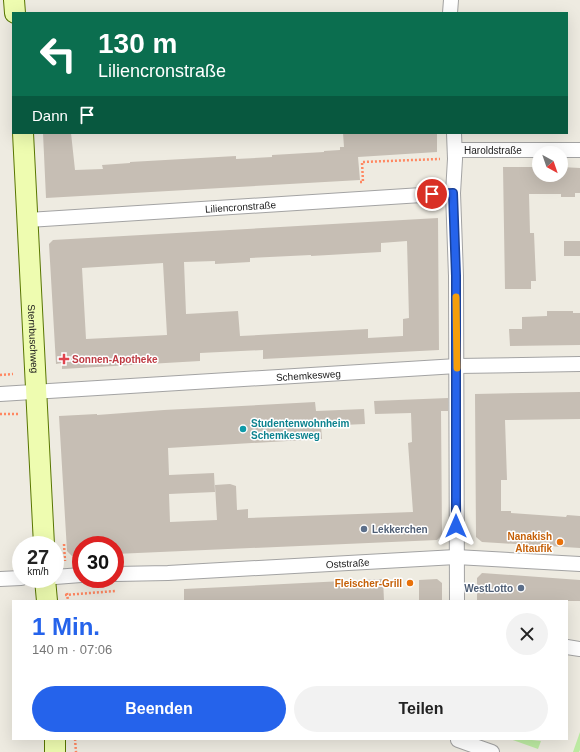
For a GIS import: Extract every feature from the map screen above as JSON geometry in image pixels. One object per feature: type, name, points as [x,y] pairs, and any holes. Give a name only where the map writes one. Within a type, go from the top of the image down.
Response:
[{"type":"main road","points":[[14,0],[15,12]]},
{"type":"main road","name":"Sternbuschweg","points":[[23,134],[44,536]]},
{"type":"main road","points":[[46,588],[47,600]]},
{"type":"main road","points":[[55,740],[56,752]]},
{"type":"street","points":[[450,12],[451,0]]},
{"type":"street","points":[[454,134],[455,154],[453,193],[457,366],[457,600]]},
{"type":"street","name":"Haroldstraße","points":[[455,154],[580,150]]},
{"type":"street","name":"Liliencronstraße","points":[[28,220],[453,193]]},
{"type":"street","name":"Schemkesweg","points":[[0,394],[457,366],[580,364]]},
{"type":"street","name":"Oststraße","points":[[124,574],[168,573],[456,557],[580,564]]},
{"type":"street","points":[[0,580],[12,579]]},
{"type":"street","points":[[568,648],[580,649]]},
{"type":"street","points":[[458,744],[492,752]]},
{"type":"path","points":[[355,182],[363,182],[362,162],[455,154]]},
{"type":"path","points":[[0,375],[13,374]]},
{"type":"path","points":[[0,414],[18,414]]},
{"type":"path","points":[[75,740],[76,752]]},
{"type":"green space","points":[[580,732],[580,750],[579,752],[573,752]]},
{"type":"green space","points":[[513,740],[541,741],[538,749]]},
{"type":"building","points":[[43,134],[71,134],[75,170],[103,169],[102,165],[130,162],[236,156],[236,159],[272,157],[272,155],[340,150],[340,147],[344,147],[343,134],[437,134],[437,152],[358,157],[360,180],[46,198]]},
{"type":"building","points":[[503,167],[532,167],[532,182],[568,182],[568,167],[580,168],[580,193],[575,193],[575,197],[561,197],[561,194],[529,194],[530,233],[534,233],[536,281],[531,281],[531,289],[505,289]]},
{"type":"building","points":[[438,218],[439,350],[263,359],[263,350],[200,353],[200,361],[62,369],[62,363],[56,364],[49,244],[53,240]],"holes":[[[407,241],[409,318],[403,319],[403,336],[368,338],[368,329],[240,336],[238,311],[186,314],[184,262],[215,261],[215,264],[250,262],[250,258],[381,252],[381,243]],[[163,263],[167,335],[86,339],[82,268]]]},
{"type":"building","points":[[564,241],[580,241],[580,256],[564,256]]},
{"type":"building","points":[[547,311],[573,311],[573,313],[580,313],[580,345],[510,346],[509,329],[522,329],[522,317],[547,316]]},
{"type":"building","points":[[580,392],[580,419],[505,420],[507,480],[501,480],[501,511],[566,517],[567,515],[580,516],[580,548],[482,542],[476,537],[475,394]]},
{"type":"building","points":[[448,398],[448,411],[441,411],[442,535],[437,540],[124,554],[124,536],[72,536],[72,556],[67,551],[59,416],[315,402],[316,411],[364,409],[365,424],[321,426],[322,439],[168,448],[169,475],[214,473],[215,492],[169,494],[170,522],[217,520],[215,485],[230,484],[236,486],[237,510],[248,509],[248,518],[413,512],[408,443],[412,442],[411,413],[375,414],[374,401]]},
{"type":"building","points":[[482,573],[580,580],[580,601],[477,600],[477,578]]},
{"type":"building","points":[[383,579],[384,600],[184,600],[184,589]]},
{"type":"building","points":[[437,579],[442,583],[442,600],[419,600],[419,580]]},
{"type":"slow traffic","points":[[456,297],[457,368]]},
{"type":"place","name":"Sonnen-Apotheke","points":[[64,359]]},
{"type":"place","name":"Studentenwohnheim Schemkesweg","points":[[243,429]]},
{"type":"place","name":"Lekkerchen","points":[[364,529]]},
{"type":"place","name":"Nanakish Altaufik","points":[[560,542]]},
{"type":"place","name":"Fleischer-Grill","points":[[410,583]]},
{"type":"place","name":"WestLotto","points":[[521,588]]},
{"type":"route","points":[[432,194],[453,193],[456,276],[456,526]]}]
